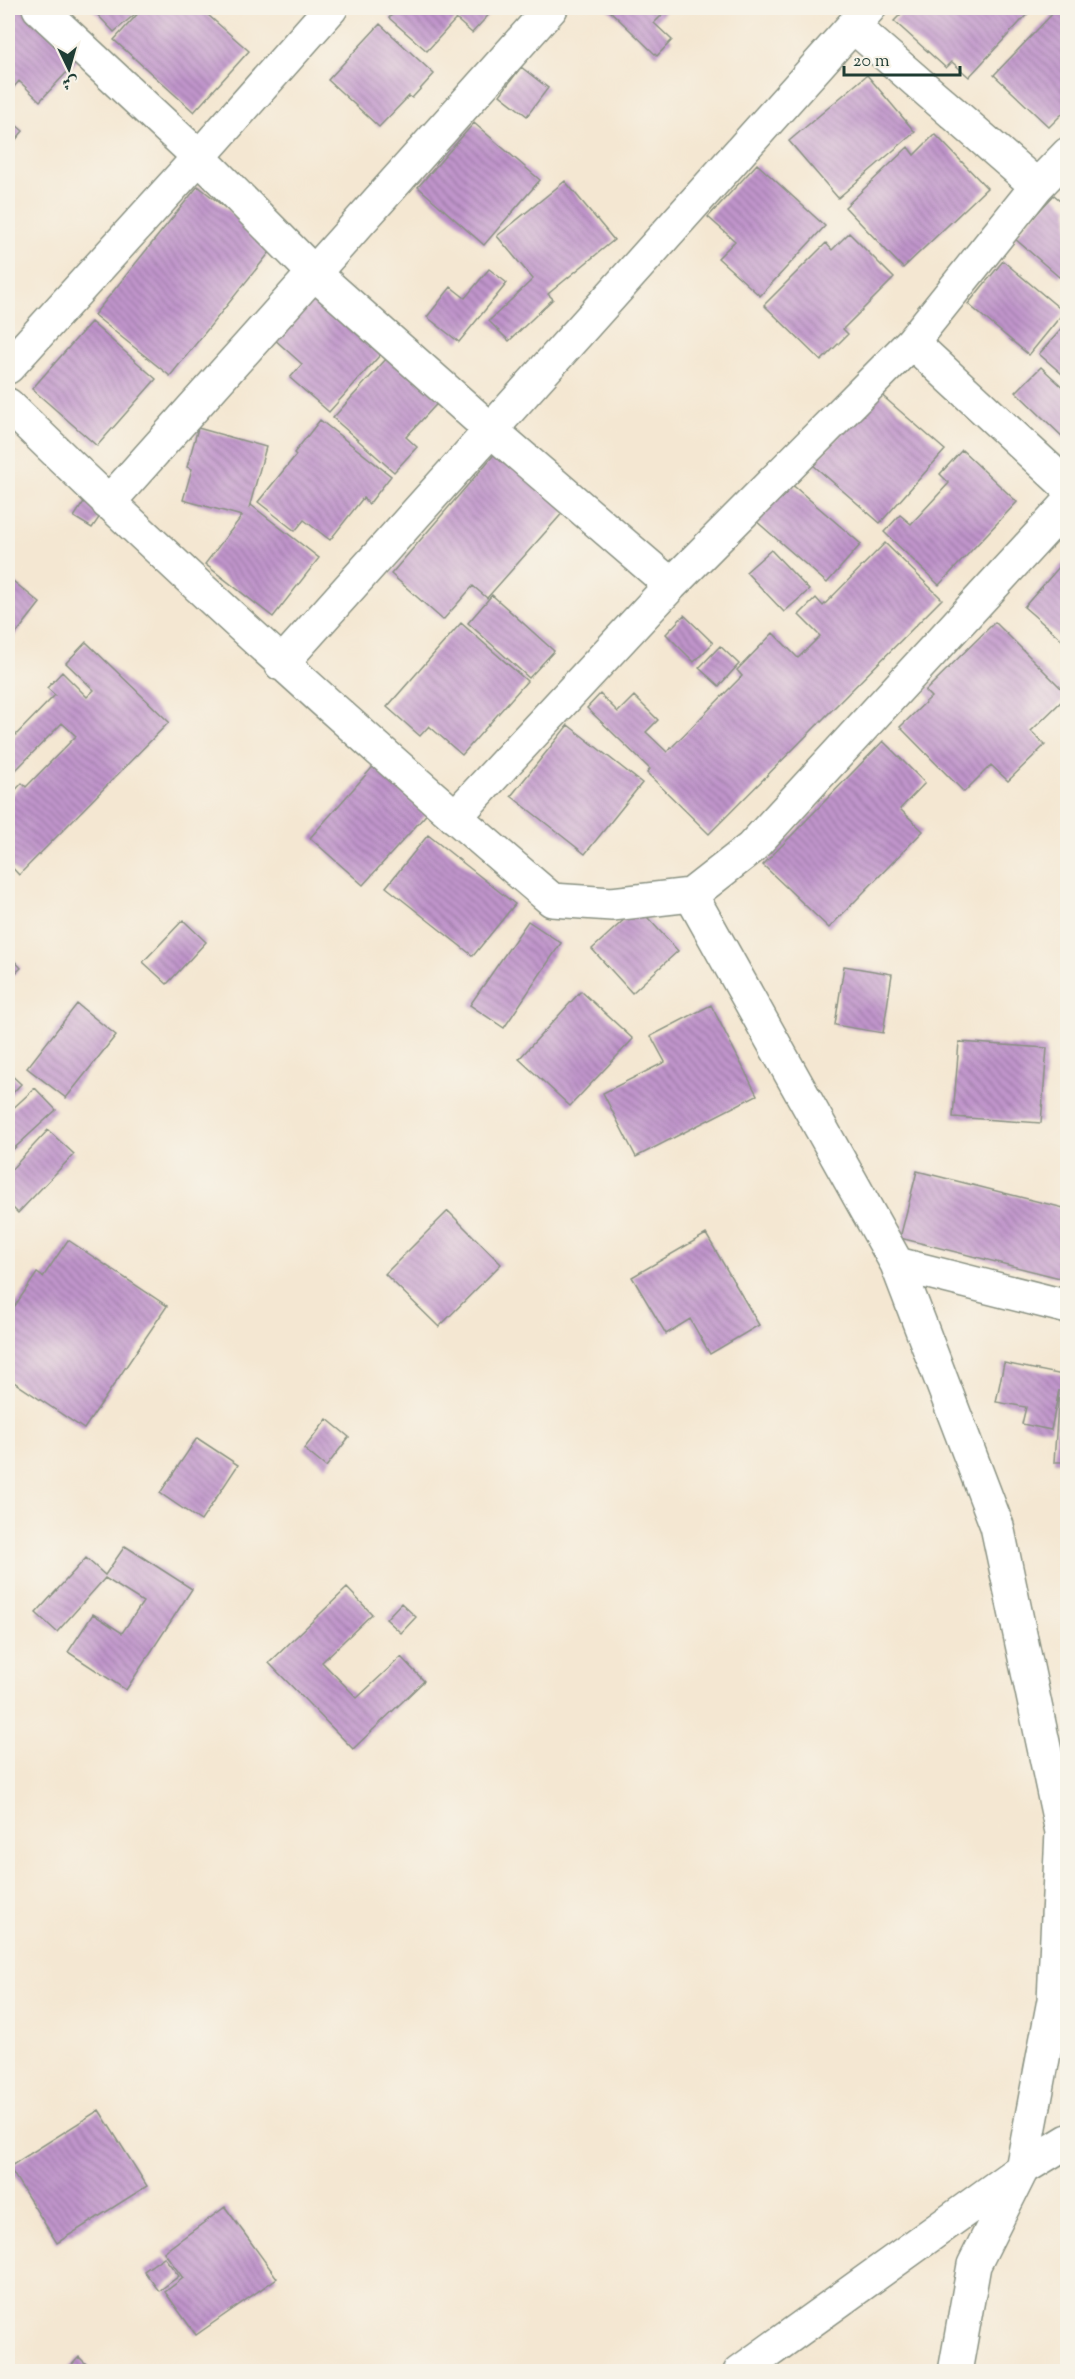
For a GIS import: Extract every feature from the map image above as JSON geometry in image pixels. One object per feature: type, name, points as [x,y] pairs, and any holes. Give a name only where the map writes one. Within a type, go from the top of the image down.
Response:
[{"type":"street","points":[[39,8],[199,157],[314,273],[671,585]]},
{"type":"street","points":[[8,367],[331,8]]},
{"type":"street","points":[[108,503],[314,273],[539,12]]},
{"type":"street","points":[[281,664],[861,17],[1037,186]]},
{"type":"street","points":[[455,817],[671,585],[912,342],[1037,186],[1068,154]]},
{"type":"street","points":[[912,342],[1068,487]]},
{"type":"street","points":[[8,405],[108,503],[281,664],[552,900],[612,904],[691,895],[752,848],[1068,504]]},
{"type":"street","points":[[691,895],[897,1264],[997,1526],[1062,1832],[1054,2000],[1022,2169],[974,2265],[955,2372]]},
{"type":"street","points":[[897,1264],[1068,1307]]},
{"type":"street","points":[[740,2372],[1022,2169],[1068,2141]]},
{"type":"building","points":[[8,8],[28,8],[81,57],[40,101],[19,81],[8,94]]},
{"type":"building","points":[[91,8],[142,8],[114,32]]},
{"type":"building","points":[[143,8],[200,8],[249,51],[194,112],[114,40]]},
{"type":"building","points":[[398,8],[495,8],[472,33],[456,19],[427,51],[389,18]]},
{"type":"building","points":[[607,8],[669,8],[654,23],[672,40],[657,56]]},
{"type":"building","points":[[907,8],[1033,8],[969,77],[952,62],[946,68],[894,21]]},
{"type":"building","points":[[1058,8],[1068,8],[1068,108],[1049,127],[994,75]]},
{"type":"building","points":[[380,24],[434,74],[412,98],[409,96],[379,127],[328,80]]},
{"type":"building","points":[[521,67],[548,88],[527,116],[500,95]]},
{"type":"building","points":[[867,75],[915,132],[838,198],[789,141]]},
{"type":"building","points":[[8,118],[23,131],[8,149]]},
{"type":"building","points":[[474,123],[540,180],[484,245],[418,187]]},
{"type":"building","points":[[935,134],[987,188],[903,268],[845,207],[908,147],[914,155]]},
{"type":"building","points":[[757,164],[825,226],[760,296],[718,258],[735,241],[708,217]]},
{"type":"building","points":[[565,181],[614,240],[548,294],[553,299],[509,341],[489,321],[533,279],[497,236]]},
{"type":"building","points":[[198,186],[274,247],[170,376],[94,315]]},
{"type":"building","points":[[1054,195],[1068,207],[1068,268],[1059,277],[1014,238]]},
{"type":"building","points":[[849,233],[894,278],[843,329],[848,334],[821,361],[764,305],[826,243],[832,250]]},
{"type":"building","points":[[1003,261],[1064,312],[1029,355],[968,304]]},
{"type":"building","points":[[489,269],[507,283],[459,342],[427,317],[451,287],[465,298]]},
{"type":"building","points":[[323,284],[390,344],[329,412],[290,378],[302,364],[273,338]]},
{"type":"building","points":[[91,322],[156,379],[97,446],[32,389]]},
{"type":"building","points":[[1068,322],[1068,379],[1039,354]]},
{"type":"building","points":[[396,348],[446,394],[406,437],[417,447],[394,472],[333,418]]},
{"type":"building","points":[[1041,367],[1068,392],[1068,442],[1016,392]]},
{"type":"building","points":[[878,392],[945,450],[880,523],[813,465]]},
{"type":"building","points":[[320,420],[391,476],[369,504],[363,498],[330,540],[304,520],[295,531],[258,502],[296,455],[294,453]]},
{"type":"building","points":[[198,428],[266,447],[249,508],[251,505],[319,558],[273,617],[205,564],[242,516],[183,500],[192,469],[187,467]]},
{"type":"building","points":[[498,450],[566,509],[487,598],[473,586],[443,620],[391,574]]},
{"type":"building","points":[[962,450],[1017,502],[939,585],[884,532],[900,515],[911,524],[949,483],[940,474]]},
{"type":"building","points":[[789,482],[861,544],[827,583],[755,520]]},
{"type":"building","points":[[87,497],[105,509],[92,528],[74,517]]},
{"type":"building","points":[[885,543],[942,599],[709,834],[647,773],[650,769],[587,708],[600,694],[618,712],[634,696],[658,720],[646,732],[667,752],[742,676],[737,670],[773,633],[798,658],[820,636],[799,615],[816,598],[823,606]]},
{"type":"building","points":[[771,550],[809,590],[784,612],[746,572]]},
{"type":"building","points":[[1068,557],[1068,645],[1024,607]]},
{"type":"building","points":[[8,577],[40,603],[8,644]]},
{"type":"building","points":[[492,595],[554,651],[529,678],[468,623]]},
{"type":"building","points":[[684,615],[713,643],[694,662],[666,634]]},
{"type":"building","points":[[995,622],[1068,695],[1031,731],[1045,745],[1008,781],[991,765],[964,792],[900,727],[931,697],[925,691]]},
{"type":"building","points":[[461,623],[527,681],[462,755],[429,726],[420,736],[387,707]]},
{"type":"building","points":[[86,642],[169,722],[19,875],[8,863],[8,798],[22,783],[26,787],[76,736],[62,723],[13,773],[8,767],[8,743],[55,695],[47,688],[62,672],[87,697],[94,690],[66,663]]},
{"type":"building","points":[[720,646],[739,664],[719,686],[699,668]]},
{"type":"building","points":[[568,725],[642,783],[585,854],[511,796]]},
{"type":"building","points":[[883,741],[925,783],[900,809],[923,831],[829,928],[763,865]]},
{"type":"building","points":[[378,761],[432,808],[363,885],[310,838]]},
{"type":"building","points":[[428,835],[515,904],[473,956],[386,887]]},
{"type":"building","points":[[638,907],[678,951],[632,993],[592,949]]},
{"type":"building","points":[[183,920],[206,942],[167,984],[143,962]]},
{"type":"building","points":[[528,921],[561,943],[504,1028],[470,1005]]},
{"type":"building","points":[[8,954],[21,968],[8,980]]},
{"type":"building","points":[[844,966],[892,974],[883,1033],[835,1025]]},
{"type":"building","points":[[581,991],[633,1039],[570,1106],[519,1059]]},
{"type":"building","points":[[77,1004],[116,1035],[66,1098],[27,1068]]},
{"type":"building","points":[[711,1005],[757,1095],[636,1157],[603,1093],[665,1062],[651,1036]]},
{"type":"building","points":[[959,1042],[1047,1048],[1041,1123],[953,1117]]},
{"type":"building","points":[[8,1072],[21,1084],[8,1098]]},
{"type":"building","points":[[35,1088],[56,1110],[8,1154],[8,1113]]},
{"type":"building","points":[[48,1130],[74,1154],[18,1213],[8,1203],[8,1173]]},
{"type":"building","points":[[917,1171],[1068,1209],[1068,1280],[900,1238]]},
{"type":"building","points":[[448,1211],[501,1264],[439,1327],[385,1274]]},
{"type":"building","points":[[706,1234],[759,1325],[710,1354],[690,1319],[666,1334],[632,1277]]},
{"type":"building","points":[[68,1240],[167,1306],[84,1429],[8,1378],[8,1316],[37,1273],[43,1277]]},
{"type":"building","points":[[1004,1363],[1068,1376],[1068,1462],[1054,1462],[1059,1390],[1051,1430],[1022,1424],[1026,1407],[996,1402]]},
{"type":"building","points":[[327,1419],[349,1437],[326,1467],[304,1449]]},
{"type":"building","points":[[197,1438],[238,1465],[201,1521],[160,1493]]},
{"type":"building","points":[[125,1546],[192,1589],[126,1690],[68,1652],[93,1614],[122,1633],[143,1602],[105,1578],[57,1632],[36,1613],[86,1558],[105,1575]]},
{"type":"building","points":[[347,1588],[372,1614],[322,1662],[357,1698],[401,1657],[424,1681],[353,1749],[269,1663]]},
{"type":"building","points":[[401,1603],[416,1617],[401,1633],[386,1619]]},
{"type":"building","points":[[99,2110],[147,2186],[57,2243],[9,2167]]},
{"type":"building","points":[[225,2207],[277,2278],[196,2335],[165,2292],[183,2278],[164,2252]]},
{"type":"building","points":[[164,2257],[179,2276],[159,2291],[144,2271]]},
{"type":"building","points":[[79,2357],[94,2372],[65,2372]]}]
